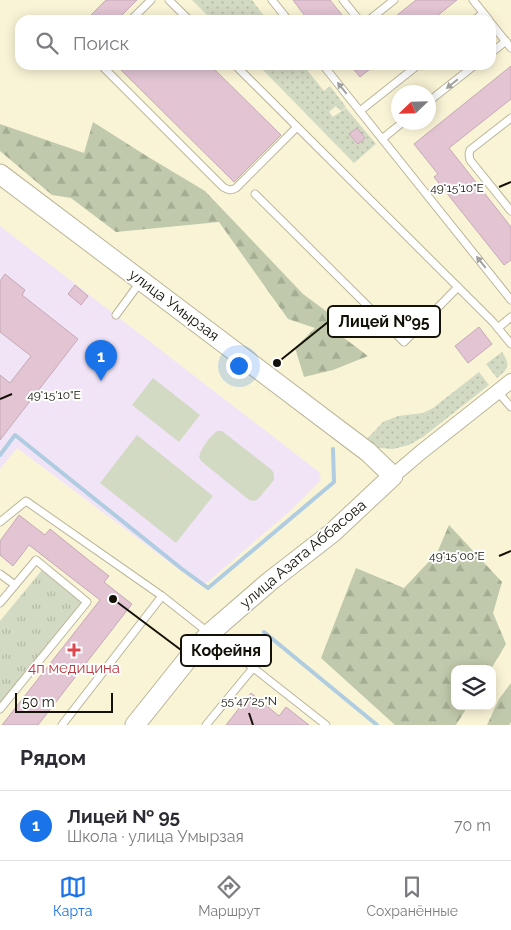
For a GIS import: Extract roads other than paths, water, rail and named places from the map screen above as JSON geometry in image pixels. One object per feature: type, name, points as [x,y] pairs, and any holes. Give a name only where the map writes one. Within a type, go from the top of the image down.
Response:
[{"type":"street","name":"улица Умырзая","points":[[0,174],[368,452],[393,476]]},
{"type":"street","name":"улица Азата Аббасова","points":[[135,725],[209,634],[269,582],[332,533],[393,476],[511,380]]},
{"type":"lane","points":[[136,15],[151,0]]},
{"type":"lane","points":[[169,0],[184,15]]},
{"type":"lane","points":[[272,0],[284,15]]},
{"type":"lane","points":[[343,0],[355,15]]},
{"type":"lane","points":[[375,15],[394,0]]},
{"type":"lane","points":[[473,0],[484,13],[481,15]]},
{"type":"lane","points":[[496,28],[511,48]]},
{"type":"lane","points":[[496,49],[506,41]]},
{"type":"lane","points":[[106,70],[227,189],[233,190],[236,188],[297,127]]},
{"type":"lane","points":[[240,70],[458,287],[511,344]]},
{"type":"lane","points":[[328,70],[511,300]]},
{"type":"lane","points":[[360,111],[412,70]]},
{"type":"lane","points":[[436,96],[470,70]]},
{"type":"lane","points":[[511,118],[470,150],[468,154],[470,160],[511,211]]},
{"type":"lane","points":[[382,139],[393,130]]},
{"type":"lane","points":[[255,194],[404,342],[458,287]]},
{"type":"lane","points":[[116,315],[141,280]]},
{"type":"lane","points":[[498,328],[511,317]]},
{"type":"lane","points":[[498,391],[511,407]]},
{"type":"lane","points":[[0,522],[26,501],[162,596],[326,725]]},
{"type":"lane","points":[[0,603],[36,560],[87,602],[0,709]]},
{"type":"lane","points":[[0,574],[15,585]]},
{"type":"lane","points":[[62,725],[162,596]]},
{"type":"lane","points":[[206,725],[253,668]]},
{"type":"waterway","points":[[0,455],[15,435],[208,588],[334,482],[333,449]]},
{"type":"waterway","points":[[264,632],[377,725]]},
{"type":"place","name":"Лицей №95","points":[[277,363]]},
{"type":"place","name":"Лицей № 95","points":[[101,381]]},
{"type":"place","name":"Кофейня","points":[[113,599]]},
{"type":"place","name":"4п медицина","points":[[74,650]]}]
